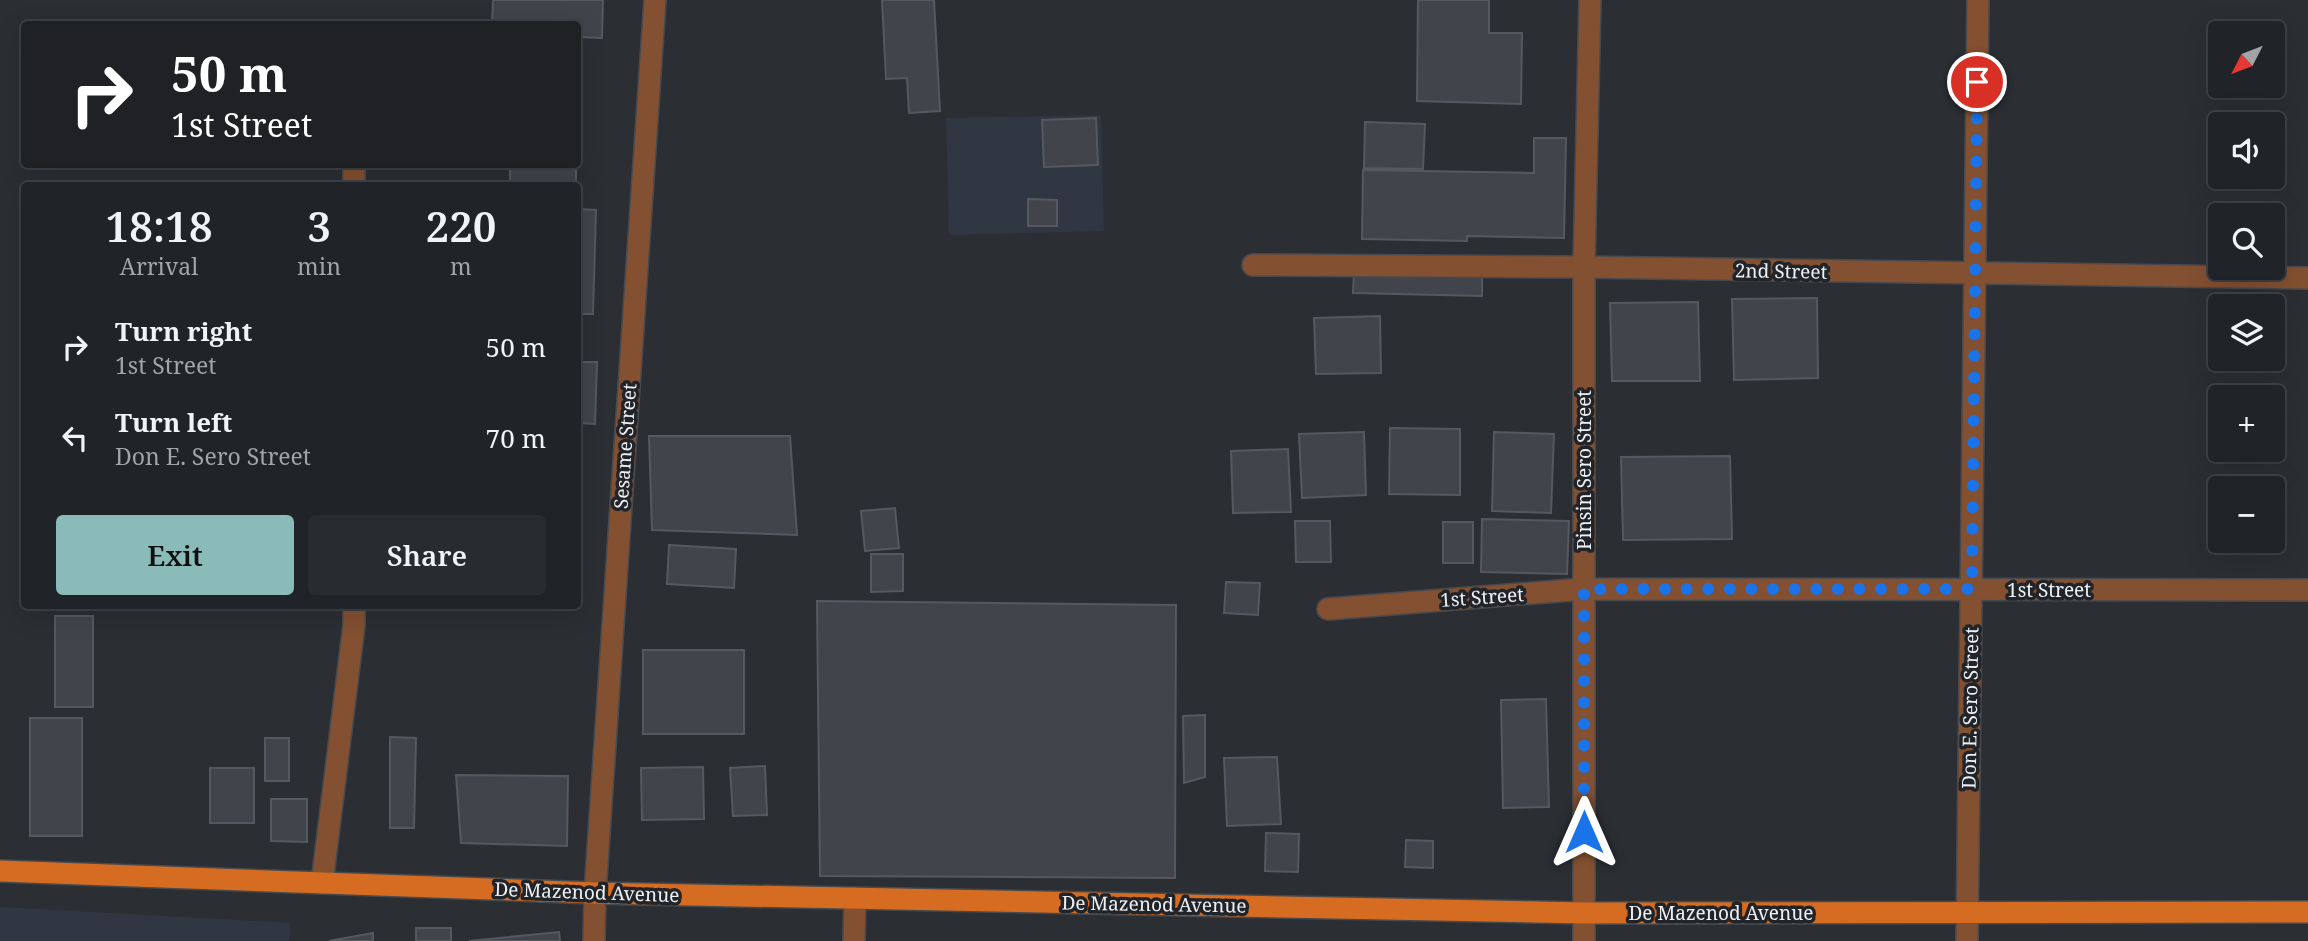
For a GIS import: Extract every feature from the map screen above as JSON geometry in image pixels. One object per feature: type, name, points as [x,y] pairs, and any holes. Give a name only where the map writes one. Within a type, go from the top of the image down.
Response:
[{"type":"main road","name":"De Mazenod Avenue","points":[[0,871],[595,893],[1585,913],[2308,912]]},
{"type":"street","name":"Sesame Street","points":[[594,941],[595,893],[655,0]]},
{"type":"street","name":"Pinsin Sero Street","points":[[1584,941],[1584,267],[1591,0]]},
{"type":"street","name":"Don E. Sero Street","points":[[1967,941],[1978,0]]},
{"type":"street","name":"2nd Street","points":[[1253,265],[2308,278]]},
{"type":"street","name":"1st Street","points":[[1328,609],[1584,589],[2308,590]]},
{"type":"street","points":[[322,883],[354,609]]},
{"type":"street","points":[[854,941],[855,898]]},
{"type":"shaded area","points":[[1101,115],[1104,231],[949,235],[946,118]]},
{"type":"shaded area","points":[[0,907],[290,923],[289,941],[0,941]]},
{"type":"building","points":[[493,0],[603,0],[602,38],[581,37],[581,21],[492,21]]},
{"type":"building","points":[[882,0],[934,0],[940,111],[909,113],[907,78],[886,79]]},
{"type":"building","points":[[1418,0],[1489,0],[1489,33],[1522,33],[1521,104],[1417,101]]},
{"type":"building","points":[[1096,118],[1098,165],[1044,167],[1042,120]]},
{"type":"building","points":[[1365,122],[1425,124],[1423,169],[1364,168]]},
{"type":"building","points":[[1534,138],[1566,138],[1564,238],[1467,236],[1467,241],[1362,239],[1363,170],[1534,173]]},
{"type":"building","points":[[510,168],[576,168],[576,182],[510,182]]},
{"type":"building","points":[[1028,199],[1057,200],[1057,226],[1028,226]]},
{"type":"building","points":[[581,209],[596,210],[593,314],[581,314]]},
{"type":"building","points":[[1354,272],[1482,275],[1482,296],[1353,293]]},
{"type":"building","points":[[1817,298],[1818,378],[1734,380],[1732,299]]},
{"type":"building","points":[[1698,302],[1700,381],[1612,381],[1610,303]]},
{"type":"building","points":[[1380,316],[1381,373],[1316,374],[1314,318]]},
{"type":"building","points":[[581,362],[597,362],[595,424],[581,423]]},
{"type":"building","points":[[1390,428],[1460,429],[1460,495],[1389,494]]},
{"type":"building","points":[[1364,432],[1366,495],[1302,498],[1299,434]]},
{"type":"building","points":[[1494,432],[1554,434],[1551,513],[1492,511]]},
{"type":"building","points":[[649,436],[790,436],[797,535],[652,530]]},
{"type":"building","points":[[1288,449],[1291,512],[1233,513],[1231,451]]},
{"type":"building","points":[[1730,456],[1732,539],[1623,540],[1621,457]]},
{"type":"building","points":[[895,508],[899,548],[865,551],[861,511]]},
{"type":"building","points":[[1482,519],[1569,521],[1567,574],[1481,572]]},
{"type":"building","points":[[1295,521],[1330,521],[1331,562],[1296,562]]},
{"type":"building","points":[[1443,522],[1473,522],[1473,563],[1443,563]]},
{"type":"building","points":[[669,545],[736,549],[734,588],[667,584]]},
{"type":"building","points":[[871,554],[903,554],[903,591],[871,592]]},
{"type":"building","points":[[1226,582],[1260,583],[1258,615],[1224,613]]},
{"type":"building","points":[[817,601],[1176,605],[1175,878],[820,876]]},
{"type":"building","points":[[55,616],[93,616],[93,707],[55,707]]},
{"type":"building","points":[[643,650],[744,650],[744,734],[643,734]]},
{"type":"building","points":[[1546,699],[1549,807],[1503,808],[1501,700]]},
{"type":"building","points":[[1205,715],[1205,777],[1184,783],[1183,716]]},
{"type":"building","points":[[30,718],[82,718],[82,836],[30,836]]},
{"type":"building","points":[[390,737],[416,738],[414,828],[390,828]]},
{"type":"building","points":[[265,738],[289,738],[289,781],[265,781]]},
{"type":"building","points":[[1277,757],[1281,824],[1227,826],[1224,758]]},
{"type":"building","points":[[765,766],[767,815],[733,816],[730,768]]},
{"type":"building","points":[[703,767],[704,819],[642,820],[641,768]]},
{"type":"building","points":[[210,768],[254,768],[254,823],[210,823]]},
{"type":"building","points":[[456,775],[568,776],[567,846],[461,843]]},
{"type":"building","points":[[271,799],[307,799],[307,842],[271,841]]},
{"type":"building","points":[[1266,833],[1299,834],[1298,872],[1265,871]]},
{"type":"building","points":[[1406,840],[1433,841],[1433,868],[1405,867]]},
{"type":"building","points":[[416,928],[451,928],[451,941],[416,941]]},
{"type":"building","points":[[559,932],[560,941],[469,941]]},
{"type":"building","points":[[373,933],[373,941],[329,941]]},
{"type":"route","points":[[1584,832],[1584,589],[1972,589],[1977,82]]}]
